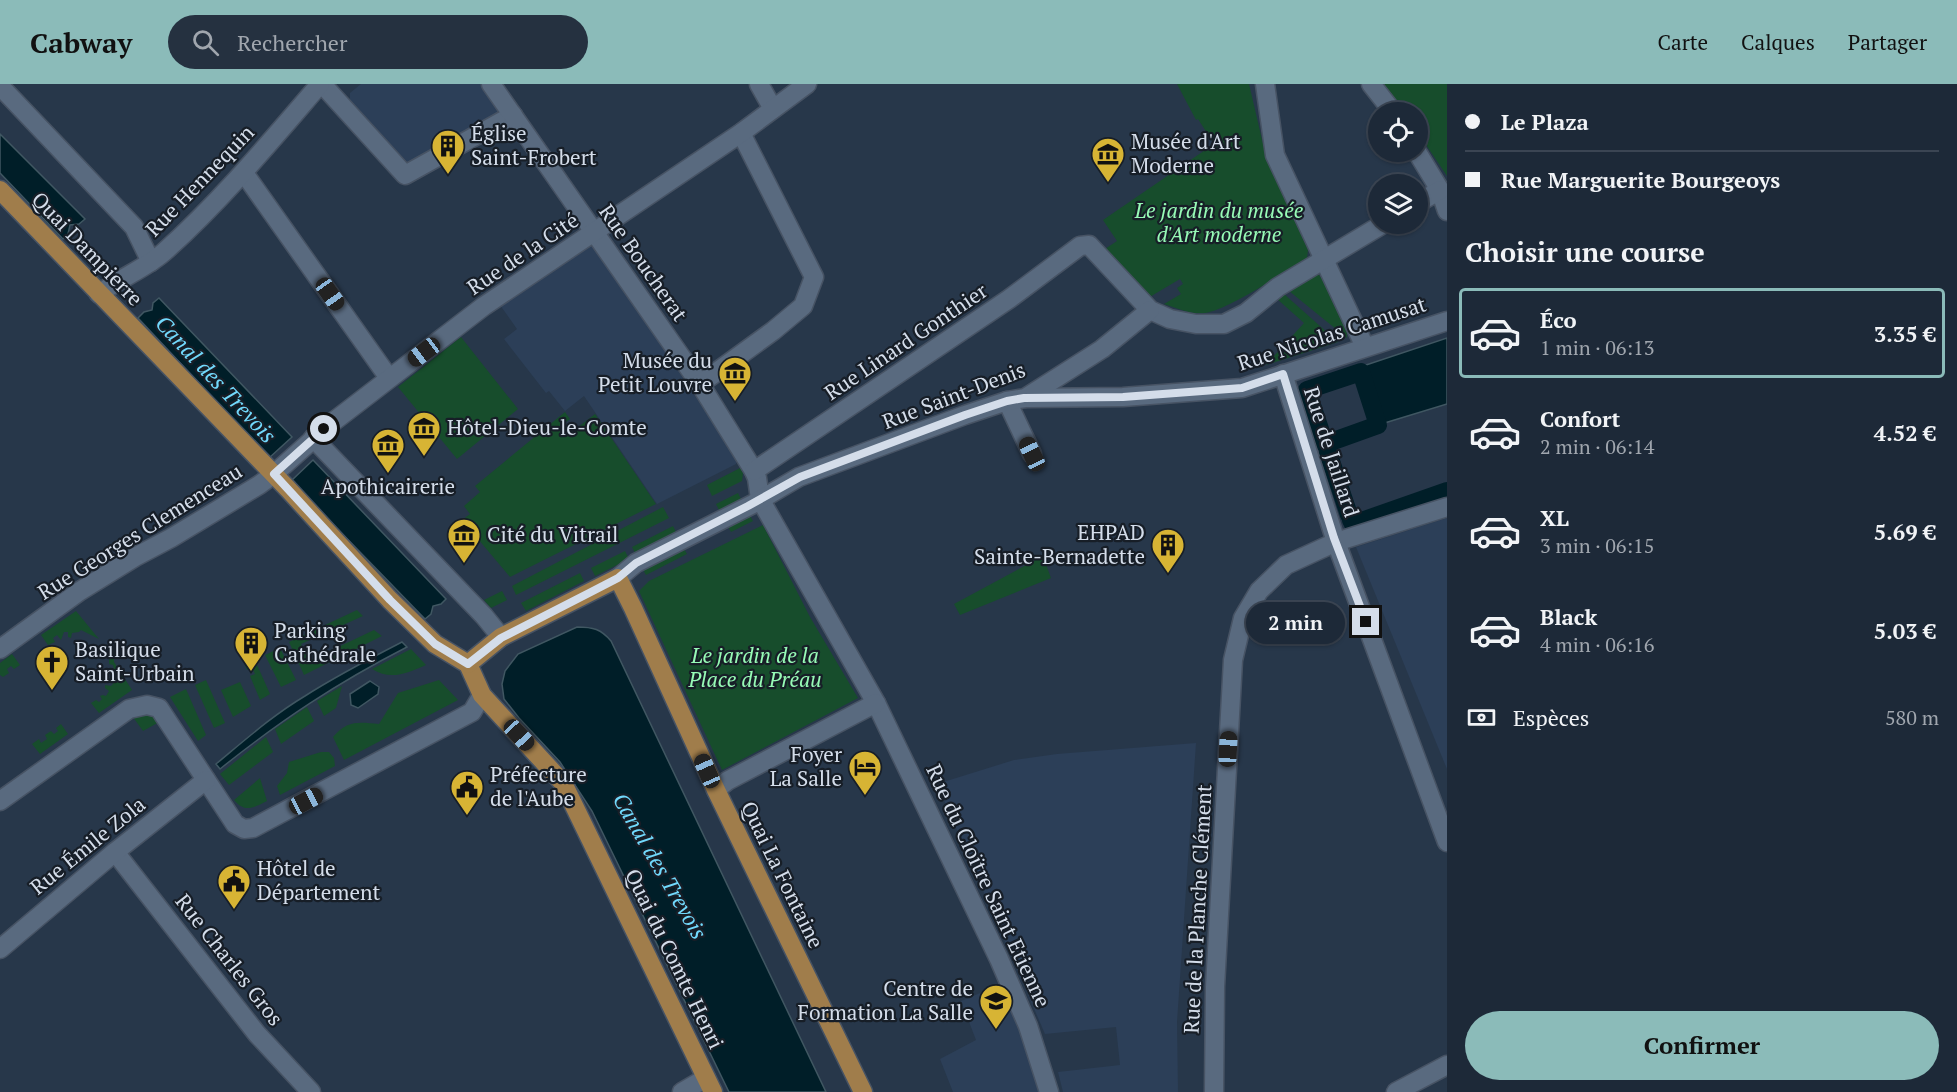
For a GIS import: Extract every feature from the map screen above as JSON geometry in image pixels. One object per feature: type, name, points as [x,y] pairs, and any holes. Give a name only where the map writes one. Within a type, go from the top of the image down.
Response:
[{"type":"main road","name":"Quai Dampierre","points":[[0,190],[274,474],[390,600],[435,644],[468,664]]},
{"type":"main road","points":[[468,664],[501,638],[618,578]]},
{"type":"main road","name":"Quai La Fontaine","points":[[618,578],[716,790],[863,1092]]},
{"type":"main road","name":"Quai du Comte Henri","points":[[468,664],[482,695],[563,783],[710,1085]]},
{"type":"street","name":"Rue Hennequin","points":[[99,294],[163,253],[244,173],[321,84]]},
{"type":"street","points":[[321,84],[405,176],[513,115]]},
{"type":"street","name":"Rue Boucherat","points":[[491,84],[700,384],[754,471],[760,499]]},
{"type":"street","points":[[759,84],[773,109]]},
{"type":"street","name":"Rue de la Cité","points":[[274,474],[313,438],[388,378],[484,306],[741,133],[807,84]]},
{"type":"street","points":[[1265,84],[1275,155],[1365,347]]},
{"type":"street","points":[[1371,84],[1385,102]]},
{"type":"street","points":[[0,86],[134,227],[151,262]]},
{"type":"street","points":[[700,384],[773,331],[803,306],[814,277],[741,133]]},
{"type":"street","points":[[1423,162],[1440,190],[1447,211]]},
{"type":"street","points":[[244,173],[388,378]]},
{"type":"street","points":[[1428,197],[1440,190]]},
{"type":"street","points":[[1150,310],[1170,319],[1196,324],[1224,324],[1246,313],[1278,287],[1368,233]]},
{"type":"street","name":"Rue Linard Gonthier","points":[[754,471],[1009,299],[1080,246],[1089,245],[1150,310]]},
{"type":"street","name":"Rue Saint-Denis","points":[[618,578],[636,563],[800,477],[965,415],[1016,400],[1102,350],[1150,310]]},
{"type":"street","name":"Rue Nicolas Camusat","points":[[1016,400],[1123,397],[1242,388],[1447,321]]},
{"type":"street","name":"Rue de Jaillard","points":[[1283,374],[1336,542],[1447,842]]},
{"type":"street","points":[[1016,400],[1032,454]]},
{"type":"street","points":[[313,438],[484,616],[501,638]]},
{"type":"street","name":"Rue Georges Clemenceau","points":[[0,649],[89,586],[274,474]]},
{"type":"street","name":"Rue du Cloïtre Saint Etienne","points":[[760,499],[876,704],[999,959],[1028,1026],[1049,1092]]},
{"type":"street","name":"Rue de la Planche Clément","points":[[1214,1092],[1215,987],[1233,660],[1243,618],[1259,591],[1286,565],[1336,542],[1447,507]]},
{"type":"street","points":[[0,801],[129,709],[147,705],[159,708],[235,824],[244,829],[253,828],[472,712],[482,695]]},
{"type":"street","points":[[716,790],[727,782],[876,704]]},
{"type":"street","name":"Rue Émile Zola","points":[[0,949],[115,852],[206,780]]},
{"type":"street","name":"Rue Charles Gros","points":[[115,852],[257,1034],[311,1092]]},
{"type":"street","points":[[1396,1092],[1447,1065]]},
{"type":"street","points":[[682,1092],[710,1085]]},
{"type":"shaded area","points":[[361,84],[485,84],[506,111],[408,163],[350,108],[350,93]]},
{"type":"shaded area","points":[[591,245],[595,246],[737,459],[736,464],[657,504],[584,396],[565,411],[549,391],[546,393],[504,339],[517,329],[500,305]]},
{"type":"shaded area","points":[[1447,518],[1447,769],[1356,547]]},
{"type":"shaded area","points":[[1196,743],[1177,1022],[1178,1092],[1063,1092],[1058,1072],[1120,1065],[1116,1027],[1045,1034],[937,784],[1014,760],[1057,754]]},
{"type":"shaded area","name":"Centre de Formation La Salle","points":[[1002,984],[1017,1020],[1041,1092],[953,1092],[940,1059],[976,1040],[961,1001]]},
{"type":"green space","name":"Le jardin du musée d'Art moderne","points":[[1177,84],[1249,84],[1267,161],[1308,250],[1307,258],[1271,281],[1228,305],[1205,313],[1189,312],[1164,304],[1181,294],[1177,288],[1183,284],[1180,279],[1148,298],[1105,249],[1117,241],[1103,220],[1214,144],[1198,119],[1196,120]]},
{"type":"green space","points":[[1383,84],[1447,84],[1447,176],[1428,148],[1428,102],[1396,102]]},
{"type":"green space","points":[[1315,275],[1319,275],[1322,279],[1347,333],[1347,338],[1289,291]]},
{"type":"green space","points":[[1284,294],[1338,342],[1266,365],[1304,323],[1276,298]]},
{"type":"green space","points":[[461,337],[518,409],[457,459],[398,387]]},
{"type":"green space","points":[[565,412],[570,419],[562,425],[569,434],[595,414],[656,504],[510,577],[462,520],[470,514],[464,506],[480,492],[475,486]]},
{"type":"green space","points":[[740,468],[743,473],[742,481],[712,496],[707,485]]},
{"type":"green space","points":[[738,493],[742,501],[720,512],[716,504]]},
{"type":"green space","points":[[663,507],[669,518],[516,595],[512,586]]},
{"type":"green space","points":[[745,516],[750,516],[753,521],[731,532],[727,525]]},
{"type":"green space","name":"Le jardin de la Place du Préau","points":[[763,525],[810,617],[858,698],[722,770],[639,591],[649,581]]},
{"type":"green space","points":[[673,526],[677,534],[636,555],[632,547]]},
{"type":"green space","points":[[683,547],[687,554],[646,575],[642,568]]},
{"type":"green space","points":[[625,551],[629,559],[595,576],[591,568]]},
{"type":"green space","points":[[1043,556],[1051,578],[960,615],[954,604]]},
{"type":"green space","points":[[580,573],[584,581],[526,611],[521,603]]},
{"type":"green space","points":[[502,591],[507,600],[491,608],[484,600]]},
{"type":"green space","points":[[357,610],[363,616],[301,644],[309,661],[374,630],[382,636],[304,675],[289,642]]},
{"type":"green space","points":[[76,611],[99,639],[81,630],[72,633],[71,638],[68,637],[68,632],[64,632],[61,640],[57,635],[53,638],[55,642],[48,645],[41,635]]},
{"type":"green space","points":[[280,648],[296,680],[281,687],[265,655]]},
{"type":"green space","points":[[411,649],[426,665],[406,673],[392,675],[379,673],[372,669]]},
{"type":"green space","points":[[12,654],[20,665],[14,669],[11,666],[7,669],[9,673],[3,677],[0,675],[0,663]]},
{"type":"green space","points":[[114,657],[114,662],[132,690],[99,713],[91,703],[96,700],[99,702],[102,699],[100,696],[106,696],[109,691],[105,685],[111,686],[112,681],[116,679],[113,665],[109,664],[109,658]]},
{"type":"green space","points":[[254,658],[270,694],[260,700],[250,676],[255,674],[252,668],[247,670],[244,663]]},
{"type":"green space","points":[[206,680],[225,723],[214,728],[195,685]]},
{"type":"green space","points":[[439,680],[458,700],[344,760],[333,737],[338,731],[354,723],[379,724],[398,693]]},
{"type":"green space","points":[[240,682],[251,706],[233,717],[221,690]]},
{"type":"green space","points":[[342,686],[336,708],[324,716],[317,701]]},
{"type":"green space","points":[[186,689],[206,735],[198,741],[170,697]]},
{"type":"green space","points":[[307,707],[314,721],[281,744],[275,729]]},
{"type":"green space","points":[[150,712],[161,721],[143,731],[130,713]]},
{"type":"green space","points":[[61,724],[68,734],[40,754],[32,744],[39,739],[41,743],[47,739],[45,735],[51,731],[54,734],[58,731],[56,728]]},
{"type":"green space","points":[[266,737],[273,752],[229,785],[220,774]]},
{"type":"green space","points":[[321,752],[329,752],[334,758],[335,766],[280,795],[277,786],[287,773],[289,762]]},
{"type":"green space","points":[[260,778],[267,801],[249,808],[242,807],[234,800]]},
{"type":"water","points":[[0,134],[85,219],[79,224],[70,225],[68,234],[63,239],[0,173]]},
{"type":"water","name":"Canal des Trevois","points":[[159,298],[292,437],[269,458],[138,318],[144,312],[152,310],[153,303]]},
{"type":"water","points":[[1447,338],[1447,404],[1378,425],[1360,367]]},
{"type":"water","points":[[313,460],[446,599],[441,604],[433,606],[431,614],[425,619],[291,481]]},
{"type":"water","name":"Canal des Trevois","points":[[577,627],[596,630],[611,641],[826,1092],[729,1092],[592,811],[560,762],[504,699],[502,684],[505,671],[518,654]]},
{"type":"water","points":[[402,642],[407,647],[310,703],[220,769],[216,764],[293,703]]},
{"type":"water","points":[[370,681],[379,687],[378,694],[358,708],[351,705],[350,694]]},
{"type":"waterway","points":[[1361,372],[1378,425],[1325,444],[1307,390],[1361,372]]},
{"type":"waterway","points":[[1328,452],[1349,515]]},
{"type":"waterway","points":[[1351,520],[1353,524],[1447,491]]},
{"type":"place","name":"Église Saint-Frobert","points":[[448,175]]},
{"type":"place","name":"Musée d'Art Moderne","points":[[1108,183]]},
{"type":"place","name":"Musée du Petit Louvre","points":[[735,402]]},
{"type":"place","name":"Hôtel-Dieu-le-Comte","points":[[424,457]]},
{"type":"place","name":"Apothicairerie","points":[[388,474]]},
{"type":"place","name":"Cité du Vitrail","points":[[464,564]]},
{"type":"place","name":"EHPAD Sainte-Bernadette","points":[[1168,574]]},
{"type":"place","name":"Parking Cathédrale","points":[[251,672]]},
{"type":"place","name":"Basilique Saint-Urbain","points":[[52,691]]},
{"type":"place","name":"Foyer La Salle","points":[[865,796]]},
{"type":"place","name":"Préfecture de l'Aube","points":[[467,816]]},
{"type":"place","name":"Hôtel de Département","points":[[234,910]]},
{"type":"place","name":"Centre de Formation La Salle","points":[[996,1030]]},
{"type":"route","points":[[324,429],[274,474],[390,600],[435,644],[468,664],[501,638],[618,578],[636,563],[800,477],[965,415],[1007,401],[1024,398],[1123,397],[1242,388],[1283,374],[1334,538],[1366,622]]}]
